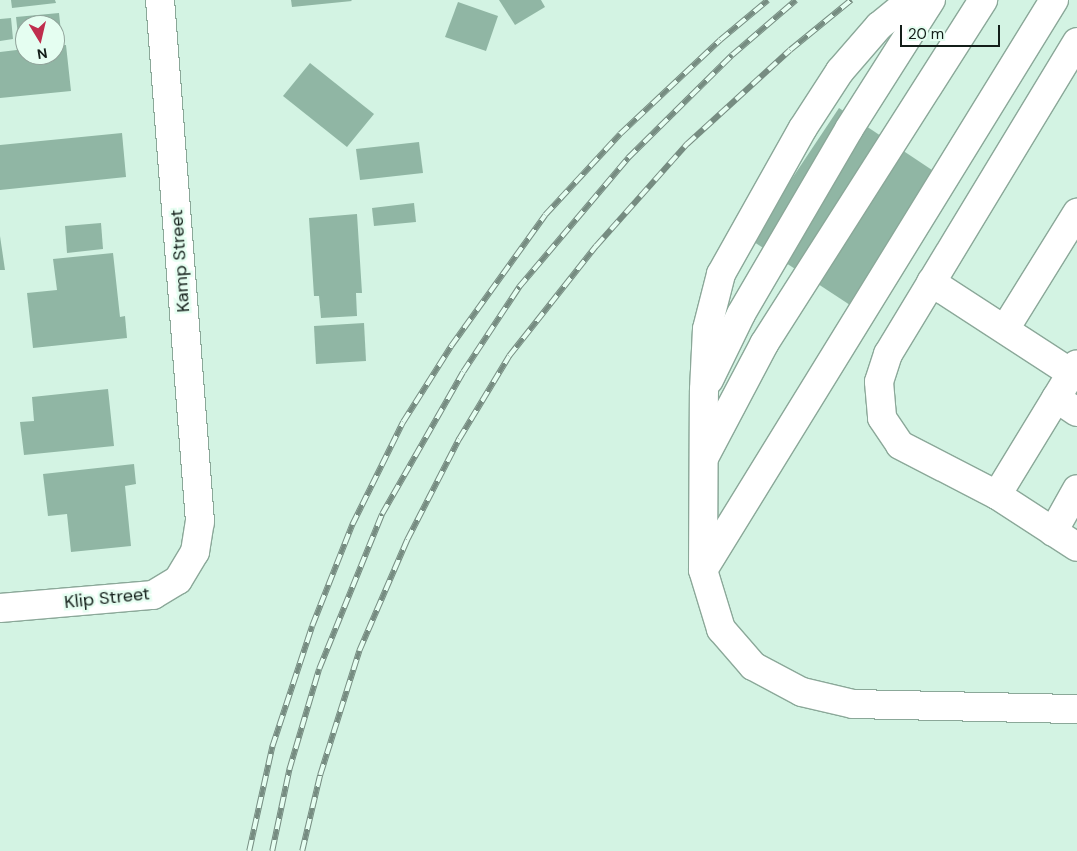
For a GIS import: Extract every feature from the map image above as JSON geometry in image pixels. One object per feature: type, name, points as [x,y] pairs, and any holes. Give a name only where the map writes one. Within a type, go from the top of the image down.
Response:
[{"type":"street","name":"Kamp Street","points":[[160,0],[200,522]]},
{"type":"street","points":[[911,0],[879,26],[840,71],[803,128],[721,274],[707,329],[704,390],[703,570],[721,629],[754,666],[802,692],[853,704],[1077,709]]},
{"type":"street","points":[[704,390],[740,314],[849,129],[931,0]]},
{"type":"street","points":[[703,460],[764,344],[983,0]]},
{"type":"street","points":[[703,570],[1054,0]]},
{"type":"street","points":[[1077,42],[1069,74],[931,282],[888,354],[878,382],[882,418],[900,445],[997,495],[1077,547]]},
{"type":"street","points":[[1005,329],[1077,213]]},
{"type":"street","points":[[931,282],[1005,329],[1074,368],[1067,405],[997,495]]},
{"type":"street","points":[[1053,532],[1077,489]]},
{"type":"street","name":"Klip Street","points":[[0,608],[153,595],[178,580],[195,552],[200,522]]},
{"type":"building","points":[[11,0],[55,0],[56,3],[12,8]]},
{"type":"building","points":[[291,0],[351,0],[352,1],[292,7]]},
{"type":"building","points":[[499,0],[541,0],[545,7],[515,25]]},
{"type":"building","points":[[458,2],[498,16],[486,51],[445,37]]},
{"type":"building","points":[[59,13],[59,15],[38,15]]},
{"type":"building","points":[[11,18],[13,39],[0,41],[0,19]]},
{"type":"building","points":[[65,45],[71,91],[0,98],[0,52],[15,50],[15,65],[65,65]]},
{"type":"building","points":[[310,63],[374,114],[347,147],[283,96]]},
{"type":"building","points":[[839,108],[938,174],[850,305],[751,240]]},
{"type":"building","points":[[122,133],[126,177],[0,190],[0,145]]},
{"type":"building","points":[[419,142],[423,173],[360,180],[356,149]]},
{"type":"building","points":[[414,203],[416,222],[374,226],[372,208]]},
{"type":"building","points":[[357,214],[362,293],[356,293],[357,316],[321,318],[319,296],[314,296],[309,218]]},
{"type":"building","points":[[101,223],[103,249],[67,253],[65,226]]},
{"type":"building","points":[[0,236],[5,270],[0,270]]},
{"type":"building","points":[[113,253],[120,317],[125,316],[127,338],[33,348],[27,293],[57,290],[53,259]]},
{"type":"building","points":[[364,323],[366,361],[316,364],[314,326]]},
{"type":"building","points":[[108,389],[114,446],[24,455],[20,422],[34,421],[32,397]]},
{"type":"building","points":[[134,464],[136,484],[125,486],[131,546],[71,552],[67,514],[48,516],[43,474]]},
{"type":"railway","points":[[249,851],[272,747],[312,626],[352,525],[403,422],[451,346],[545,215],[620,134],[720,40],[768,0]]},
{"type":"railway","points":[[272,851],[289,770],[319,669],[382,514],[463,372],[519,287],[628,158],[732,55],[796,0]]},
{"type":"railway","points":[[302,851],[320,775],[359,651],[407,540],[459,439],[509,356],[596,246],[687,144],[790,50],[851,0]]}]
